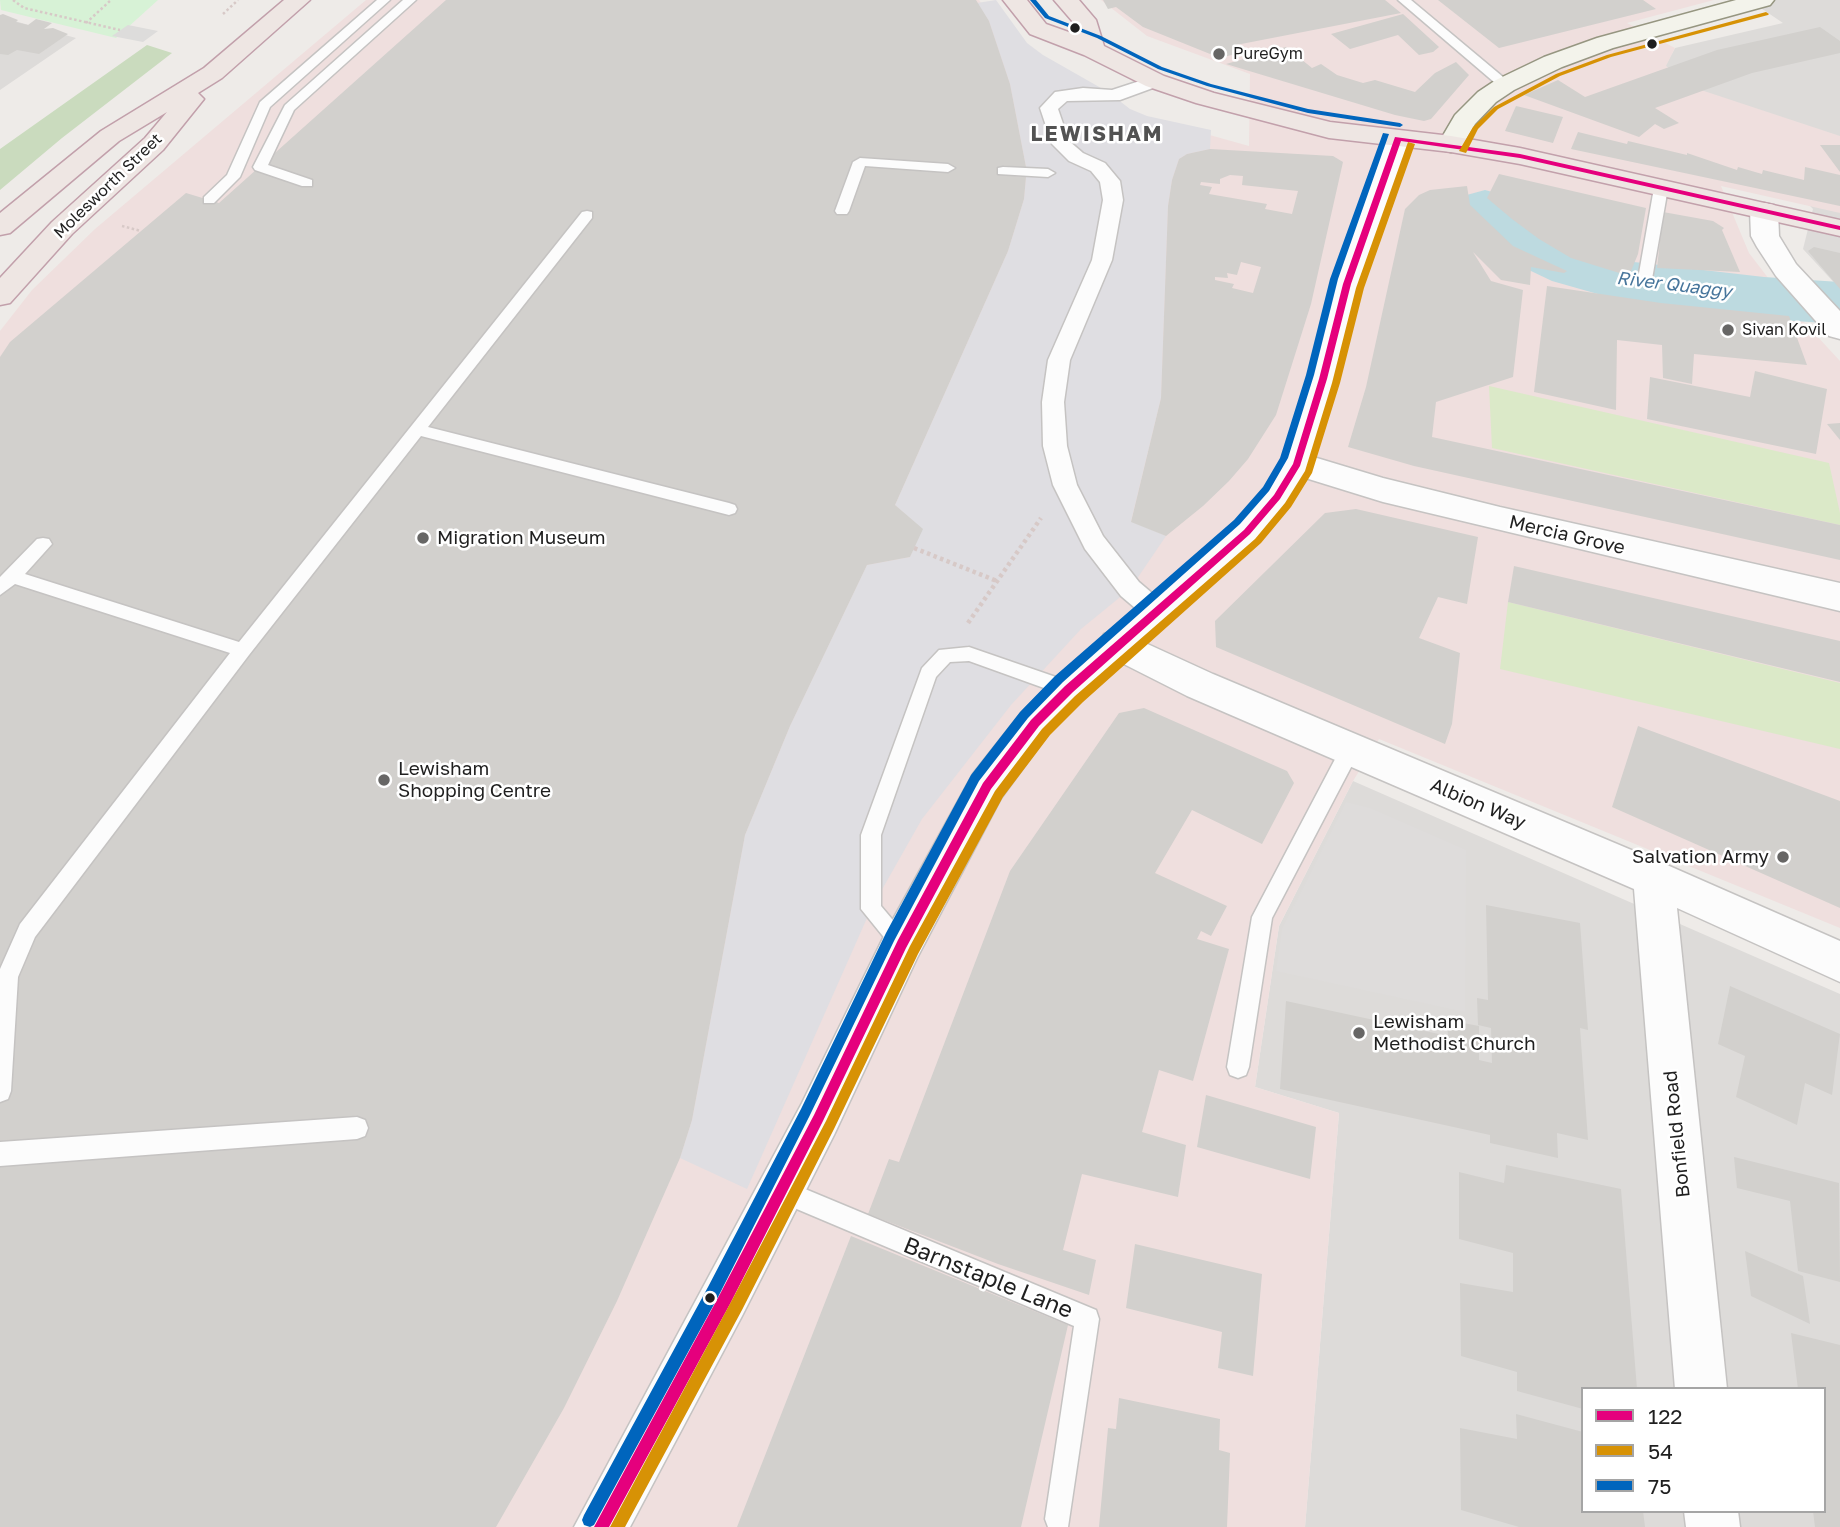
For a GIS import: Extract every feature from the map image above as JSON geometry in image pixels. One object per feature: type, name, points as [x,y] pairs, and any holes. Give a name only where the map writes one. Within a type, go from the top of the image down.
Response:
[{"type":"highway","name":"Molesworth Street","points":[[0,296],[62,229],[154,144],[213,74],[298,0]]},
{"type":"highway","points":[[1015,0],[1038,29],[1093,50],[1155,81],[1205,98],[1305,125],[1498,151],[1840,228]]},
{"type":"highway","points":[[1066,0],[1084,20],[1093,50]]},
{"type":"highway","name":"Molesworth Street","points":[[0,226],[110,136],[213,74]]},
{"type":"main road","points":[[1451,144],[1464,120],[1487,97],[1505,85],[1553,62],[1605,43],[1747,2]]},
{"type":"street","points":[[1155,81],[1114,96],[1083,93],[1061,96],[1049,108],[1061,144],[1076,157],[1098,167],[1110,181],[1113,200],[1102,260],[1059,360],[1053,402],[1055,446],[1065,485],[1094,542],[1111,567],[1157,612]]},
{"type":"street","points":[[601,1527],[781,1191],[902,944],[986,786],[1021,740],[1069,689],[1247,531],[1278,497],[1297,464],[1317,403],[1347,284],[1398,138]]},
{"type":"street","points":[[1764,211],[1765,236],[1786,270],[1836,325]]},
{"type":"street","name":"Mercia Grove","points":[[1297,464],[1383,490],[1500,519],[1840,597]]},
{"type":"street","name":"Albion Way","points":[[1117,644],[1200,685],[1653,878],[1840,962]]},
{"type":"street","name":"Bonfield Road","points":[[1653,878],[1701,1387]]},
{"type":"lane","points":[[209,200],[233,177],[264,104],[384,0]]},
{"type":"lane","points":[[307,183],[260,167],[289,107],[410,0]]},
{"type":"lane","points":[[1405,0],[1505,85]]},
{"type":"lane","points":[[842,211],[860,162],[948,168]]},
{"type":"lane","points":[[1003,171],[1048,173]]},
{"type":"lane","points":[[1644,279],[1661,188]]},
{"type":"lane","points":[[0,1091],[7,977],[27,932],[243,650],[587,215]]},
{"type":"lane","points":[[418,430],[729,509]]},
{"type":"lane","points":[[43,544],[6,582],[243,650]]},
{"type":"lane","points":[[902,944],[871,909],[871,835],[928,673],[945,655],[969,654],[1069,689]]},
{"type":"lane","points":[[1238,1067],[1262,917],[1350,750]]},
{"type":"lane","points":[[0,1154],[357,1128]]},
{"type":"lane","name":"Barnstaple Lane","points":[[781,1191],[1087,1319],[1058,1519]]},
{"type":"path","points":[[13,0],[23,8],[120,30]]},
{"type":"path","points":[[86,23],[111,0]]},
{"type":"path","points":[[122,226],[141,231]]},
{"type":"path","points":[[945,655],[1065,485]]},
{"type":"path","points":[[914,548],[997,581]]},
{"type":"shaded area","points":[[366,0],[979,0],[992,18],[1009,79],[1249,146],[1250,74],[1147,36],[1101,0],[1714,0],[1627,23],[1675,48],[1666,66],[1701,90],[1840,136],[1840,213],[1721,186],[1749,253],[1792,309],[1840,361],[1840,928],[1379,739],[1353,781],[1279,926],[1255,1087],[1339,1113],[1305,1527],[0,1527],[0,331],[32,290],[95,229]]},
{"type":"shaded area","points":[[996,0],[1027,43],[1108,92],[1130,109],[1147,116],[1211,130],[1210,149],[1187,154],[1179,159],[1172,180],[1168,206],[1161,398],[1131,521],[1166,536],[1130,589],[1081,629],[1011,705],[922,819],[871,909],[747,1189],[680,1158],[692,1120],[745,835],[790,726],[867,565],[910,557],[922,529],[895,505],[1008,251],[1024,199],[1026,177],[1002,175],[1003,167],[1026,167],[1010,84],[989,21],[977,3]]},
{"type":"shaded area","points":[[1749,0],[1840,0],[1840,289],[1803,249],[1813,209],[1701,90],[1665,66],[1675,48],[1783,23]]},
{"type":"shaded area","points":[[0,17],[76,38],[0,90]]},
{"type":"shaded area","points":[[1353,781],[1840,994],[1840,1527],[1305,1527],[1339,1113],[1255,1087],[1279,926]]},
{"type":"shaded area","points":[[1346,802],[1370,808],[1466,850],[1465,1012],[1276,971],[1282,929]]},
{"type":"green space","points":[[0,0],[158,0],[116,38],[1,10]]},
{"type":"green space","points":[[147,45],[172,53],[0,190],[0,149]]},
{"type":"green space","points":[[1489,386],[1829,463],[1840,525],[1492,448]]},
{"type":"green space","points":[[1508,602],[1840,683],[1840,749],[1500,669]]},
{"type":"pier","points":[[128,25],[158,31],[143,42],[112,36]]},
{"type":"building","name":"Lewisham Shopping Centre","points":[[446,0],[976,0],[989,21],[1010,84],[1026,167],[1003,167],[1002,175],[1026,177],[1024,199],[1008,251],[895,505],[923,529],[910,557],[867,565],[790,726],[745,835],[692,1120],[680,1158],[617,1301],[564,1408],[496,1527],[0,1527],[0,357],[10,342],[186,193],[219,203]]},
{"type":"building","points":[[1103,0],[1385,0],[1401,13],[1236,45],[1239,53],[1220,58],[1143,27],[1116,7],[1108,9]]},
{"type":"building","points":[[1438,0],[1643,0],[1656,9],[1499,48]]},
{"type":"building","points":[[1403,14],[1439,47],[1433,52],[1419,55],[1398,35],[1350,49],[1331,34]]},
{"type":"building","points":[[0,15],[28,25],[36,19],[52,23],[44,29],[53,28],[68,34],[39,54],[17,50],[8,55],[0,54]]},
{"type":"building","points":[[1820,27],[1840,41],[1840,53],[1752,73],[1655,108],[1679,123],[1664,129],[1655,124],[1639,137],[1524,95],[1558,80],[1585,97],[1717,50]]},
{"type":"building","points":[[1286,47],[1312,68],[1321,64],[1337,75],[1363,83],[1375,80],[1415,92],[1435,73],[1456,62],[1469,75],[1431,119],[1424,121],[1395,115],[1226,64]]},
{"type":"building","points":[[1516,106],[1563,117],[1553,143],[1505,131]]},
{"type":"building","points":[[1578,132],[1627,144],[1628,141],[1687,153],[1737,170],[1738,167],[1762,174],[1763,170],[1804,180],[1805,167],[1840,175],[1840,206],[1571,149]]},
{"type":"building","points":[[1820,145],[1840,145],[1840,172]]},
{"type":"building","points":[[1210,149],[1333,156],[1343,162],[1311,304],[1276,415],[1248,459],[1229,481],[1166,536],[1131,522],[1161,398],[1168,206],[1179,159],[1187,154]],"holes":[[[1230,175],[1243,176],[1242,185],[1298,191],[1292,214],[1265,209],[1267,204],[1209,194],[1212,187],[1200,185],[1201,182],[1220,184],[1220,179]],[[1241,262],[1261,267],[1253,293],[1232,288],[1234,284],[1215,280],[1215,277],[1228,278],[1227,273],[1237,275]]]},
{"type":"building","points":[[1499,174],[1646,208],[1638,254],[1629,276],[1571,258],[1512,219],[1487,198]]},
{"type":"building","points":[[1467,186],[1470,205],[1513,246],[1567,271],[1564,273],[1531,267],[1530,285],[1501,280],[1473,252],[1491,281],[1523,290],[1513,377],[1436,402],[1432,437],[1840,525],[1840,560],[1414,466],[1348,447],[1366,387],[1405,209],[1419,195],[1430,190]]},
{"type":"building","points":[[1663,212],[1713,221],[1724,228],[1722,230],[1740,272],[1657,268]]},
{"type":"building","points":[[1814,247],[1840,253],[1840,289],[1808,251]]},
{"type":"building","points":[[1547,286],[1661,303],[1789,316],[1807,365],[1694,354],[1692,384],[1663,378],[1662,345],[1617,340],[1616,410],[1534,392]]},
{"type":"building","points":[[1755,371],[1827,389],[1816,454],[1647,419],[1650,377],[1750,397]]},
{"type":"building","points":[[1840,423],[1840,440],[1827,424]]},
{"type":"building","points":[[1356,509],[1478,537],[1467,604],[1438,597],[1419,638],[1460,653],[1452,724],[1445,744],[1216,647],[1215,621],[1325,513]]},
{"type":"building","points":[[1514,566],[1840,641],[1840,682],[1508,602]]},
{"type":"building","points":[[1144,708],[1287,771],[1294,783],[1262,844],[1192,810],[1155,873],[1227,906],[1211,936],[1201,931],[1197,939],[1229,949],[1193,1081],[1159,1070],[1142,1132],[1186,1145],[1178,1197],[1082,1174],[1063,1250],[1096,1260],[1089,1295],[998,1264],[868,1214],[889,1159],[899,1162],[1010,871],[1119,713]]},
{"type":"building","name":"Salvation Army","points":[[1638,726],[1840,801],[1840,908],[1612,807]]},
{"type":"building","name":"Lewisham Methodist Church","points":[[1486,905],[1580,923],[1588,1030],[1580,1028],[1588,1140],[1557,1133],[1558,1158],[1490,1143],[1490,1135],[1280,1089],[1286,1001],[1448,1036],[1447,1020],[1479,1026],[1479,1060],[1492,1063],[1491,1028],[1478,1025],[1477,998],[1488,1000]]},
{"type":"building","points":[[1730,986],[1840,1034],[1832,1095],[1805,1083],[1797,1125],[1736,1097],[1745,1056],[1718,1044]]},
{"type":"building","points":[[1206,1095],[1316,1127],[1310,1179],[1197,1147]]},
{"type":"building","points":[[1734,1157],[1839,1183],[1840,1282],[1798,1271],[1790,1201],[1737,1188]]},
{"type":"building","points":[[1506,1165],[1621,1189],[1637,1387],[1581,1387],[1581,1408],[1517,1391],[1517,1372],[1461,1356],[1460,1283],[1513,1292],[1513,1253],[1459,1239],[1459,1172],[1504,1183]]},
{"type":"building","points":[[851,1236],[1068,1325],[1021,1527],[737,1527]]},
{"type":"building","points":[[1135,1244],[1262,1274],[1253,1376],[1218,1368],[1222,1332],[1126,1308]]},
{"type":"building","points":[[1745,1251],[1803,1276],[1810,1324],[1751,1296]]},
{"type":"building","points":[[1791,1333],[1840,1345],[1840,1527],[1815,1527],[1813,1513],[1826,1513],[1826,1387],[1798,1387]]},
{"type":"building","points":[[1119,1398],[1220,1419],[1219,1450],[1230,1453],[1227,1527],[1099,1527],[1108,1428],[1116,1429]]},
{"type":"building","points":[[1516,1414],[1581,1431],[1581,1513],[1643,1513],[1645,1527],[1519,1527],[1461,1510],[1460,1428],[1517,1439]]},
{"type":"waterway","name":"River Quaggy","points":[[1485,209],[1533,247],[1575,267],[1633,283],[1764,298],[1840,303]]},
{"type":"transit line","name":"75","points":[[1033,0],[1047,17],[1099,37],[1160,68],[1209,85],[1308,111],[1400,125]]},
{"type":"transit line","name":"54","points":[[1463,151],[1475,128],[1496,108],[1558,75],[1609,56],[1766,14]]},
{"type":"transit line","name":"75","points":[[589,1520],[713,1292],[805,1113],[890,937],[975,778],[1024,715],[1059,679],[1237,522],[1266,489],[1284,458],[1310,375],[1334,279],[1385,134]]},
{"type":"transit line","name":"122","points":[[1398,139],[1520,156],[1840,228]]},
{"type":"transit line","name":"122","points":[[601,1527],[725,1299],[818,1119],[902,944],[987,786],[1035,723],[1069,689],[1247,532],[1277,497],[1297,464],[1323,379],[1347,284],[1398,139]]},
{"type":"transit line","name":"54","points":[[617,1527],[737,1305],[830,1125],[914,950],[999,794],[1046,732],[1079,699],[1258,541],[1288,505],[1309,471],[1336,383],[1360,288],[1411,144]]},
{"type":"place","name":"PureGym","points":[[1219,54]]},
{"type":"place","name":"Sivan Kovil","points":[[1728,330]]},
{"type":"place","name":"Migration Museum","points":[[423,538]]},
{"type":"place","name":"Lewisham Shopping Centre","points":[[384,780]]},
{"type":"place","name":"Salvation Army","points":[[1783,857]]},
{"type":"place","name":"Lewisham Methodist Church","points":[[1359,1033]]},
{"type":"district","name":"LEWISHAM","points":[[1097,134]]}]
